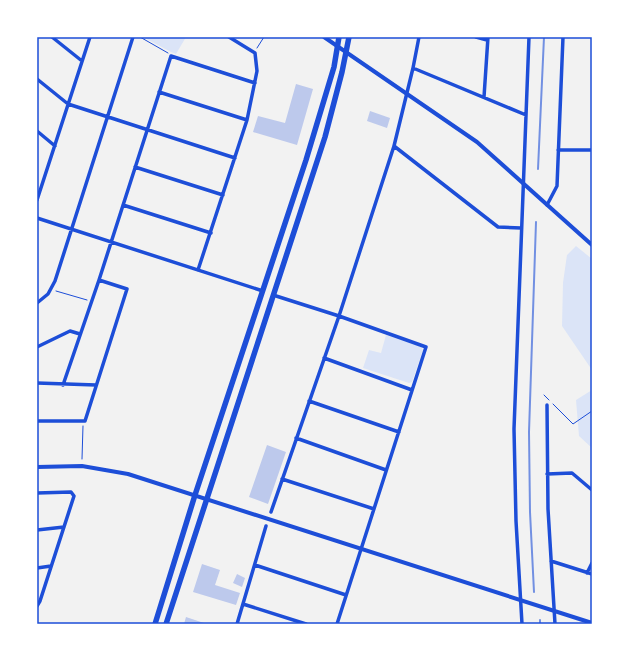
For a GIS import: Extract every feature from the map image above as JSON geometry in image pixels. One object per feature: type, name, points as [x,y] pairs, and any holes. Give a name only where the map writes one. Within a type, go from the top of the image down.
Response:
[{"type":"main road","points":[[155,624],[195,495],[324,102],[334,67],[339,37]]},
{"type":"main road","points":[[166,624],[325,137],[335,103],[349,37]]},
{"type":"street","points":[[52,37],[82,61]]},
{"type":"street","points":[[37,200],[90,37]]},
{"type":"street","points":[[37,303],[52,289],[133,37]]},
{"type":"street","points":[[198,270],[247,120],[257,71],[255,53],[229,37]]},
{"type":"street","points":[[324,37],[477,142],[592,244]]},
{"type":"street","points":[[271,512],[339,316],[394,146],[408,94],[419,37]]},
{"type":"street","points":[[476,37],[488,38],[484,97]]},
{"type":"street","points":[[522,624],[519,600],[514,429],[529,37]]},
{"type":"street","points":[[547,205],[557,186],[563,37]]},
{"type":"street","points":[[63,385],[99,280],[171,56],[255,83]]},
{"type":"street","points":[[413,68],[526,115]]},
{"type":"street","points":[[37,79],[68,104],[235,158]]},
{"type":"street","points":[[160,92],[247,120]]},
{"type":"street","points":[[37,131],[55,146]]},
{"type":"street","points":[[394,146],[498,227],[521,228]]},
{"type":"street","points":[[558,150],[592,150]]},
{"type":"street","points":[[135,167],[223,195]]},
{"type":"street","points":[[37,182],[42,186]]},
{"type":"street","points":[[123,205],[211,233]]},
{"type":"street","points":[[37,218],[263,291]]},
{"type":"street","points":[[37,421],[85,421],[127,289],[99,280]]},
{"type":"street","points":[[273,295],[426,346],[337,624]]},
{"type":"street","points":[[37,347],[70,331],[80,334]]},
{"type":"street","points":[[324,358],[412,390]]},
{"type":"street","points":[[37,384],[96,385]]},
{"type":"street","points":[[309,402],[399,432]]},
{"type":"street","points":[[547,405],[547,474],[550,561],[555,624]]},
{"type":"street","points":[[296,438],[386,470]]},
{"type":"street","points":[[37,467],[68,465],[98,468],[128,474],[592,623]]},
{"type":"street","points":[[547,474],[572,473],[592,490]]},
{"type":"street","points":[[282,479],[374,509]]},
{"type":"street","points":[[37,492],[71,492],[74,496],[40,601],[37,606]]},
{"type":"street","points":[[237,624],[266,526]]},
{"type":"street","points":[[37,530],[64,527]]},
{"type":"street","points":[[550,561],[592,574]]},
{"type":"street","points":[[586,573],[592,563]]},
{"type":"street","points":[[255,565],[346,595]]},
{"type":"street","points":[[37,568],[51,566]]},
{"type":"street","points":[[244,604],[306,624]]},
{"type":"path","points":[[140,37],[171,56]]},
{"type":"path","points":[[257,48],[264,37]]},
{"type":"path","points":[[52,289],[91,302]]},
{"type":"path","points":[[544,395],[573,424],[592,411]]},
{"type":"path","points":[[82,460],[83,421]]},
{"type":"shaded area","points":[[143,37],[186,37],[176,54]]},
{"type":"shaded area","points":[[576,246],[592,259],[592,370],[562,326],[563,283],[567,255]]},
{"type":"shaded area","points":[[386,335],[421,347],[423,350],[412,382],[409,383],[363,368],[369,350],[381,353]]},
{"type":"shaded area","points":[[592,390],[592,448],[579,436],[576,400]]},
{"type":"building","points":[[296,84],[313,89],[297,145],[253,132],[258,116],[285,123]]},
{"type":"building","points":[[370,111],[390,118],[387,128],[367,121]]},
{"type":"building","points":[[267,445],[286,452],[268,504],[249,497]]},
{"type":"building","points":[[202,564],[220,570],[215,585],[240,593],[236,605],[193,592]]},
{"type":"building","points":[[237,574],[245,578],[242,587],[233,583]]},
{"type":"building","points":[[186,617],[207,624],[184,624]]},
{"type":"railway","points":[[538,169],[544,37]]},
{"type":"railway","points":[[534,592],[530,512],[529,432],[536,222]]}]
